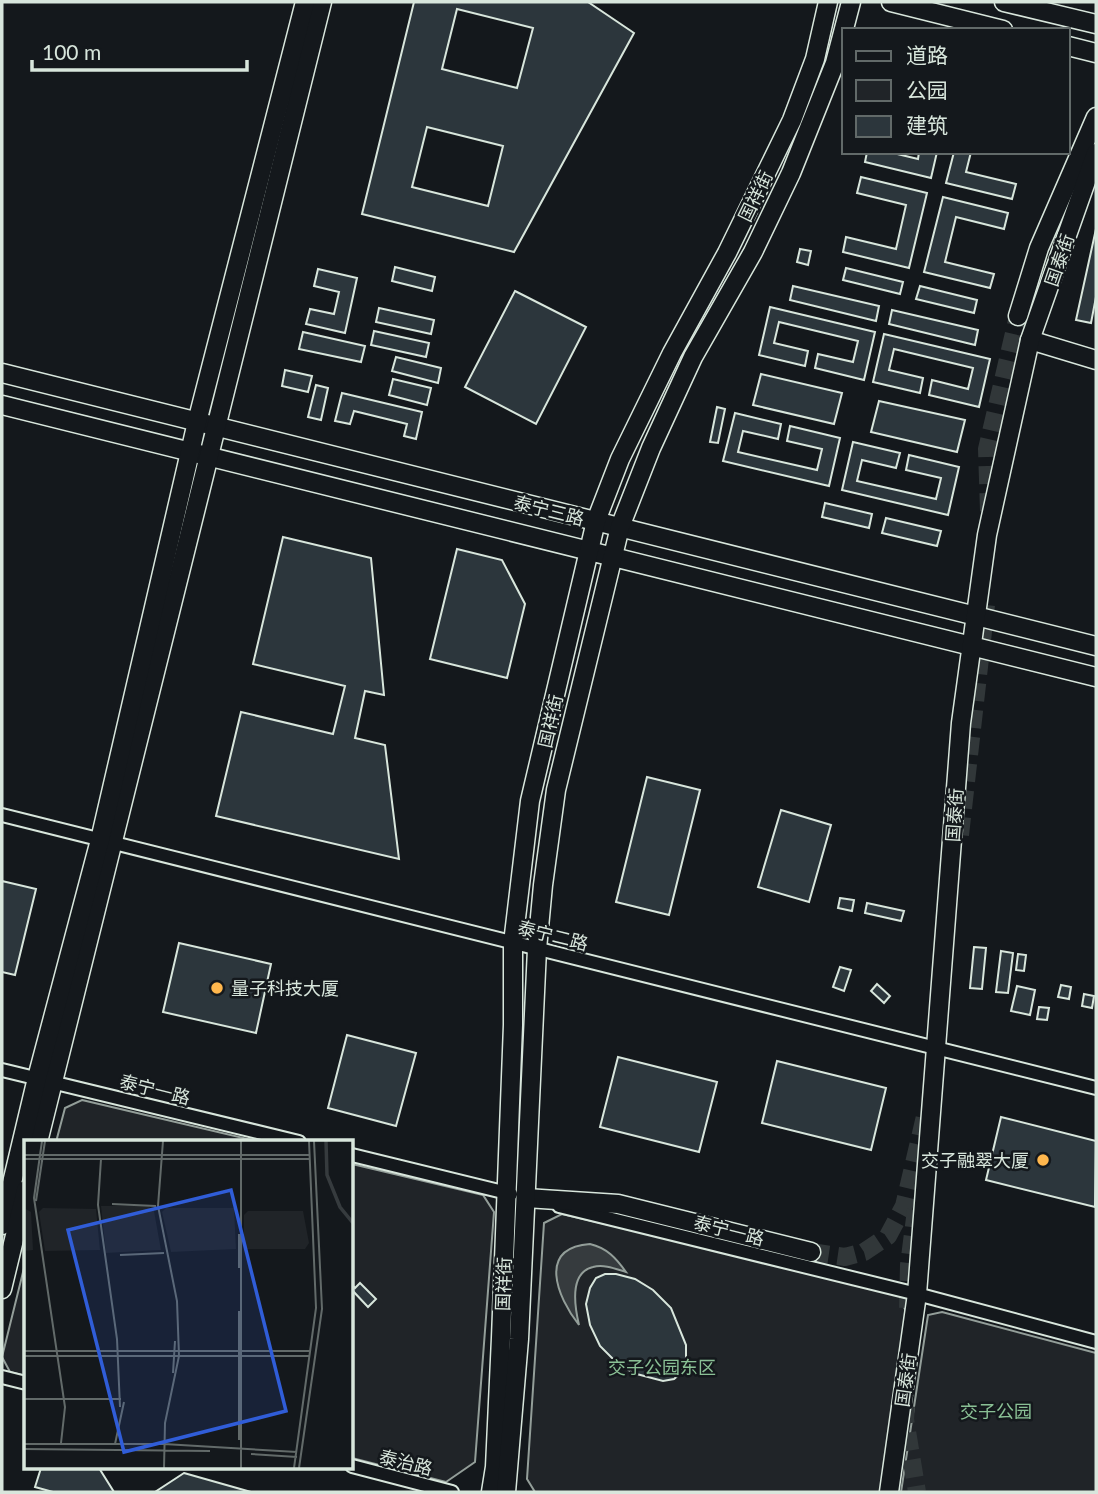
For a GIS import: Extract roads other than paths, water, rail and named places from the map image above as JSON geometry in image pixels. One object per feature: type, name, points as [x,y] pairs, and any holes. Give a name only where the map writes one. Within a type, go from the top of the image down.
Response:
[{"type":"street","points":[[106,841],[197,422],[305,2]]},
{"type":"street","points":[[27,1140],[217,427],[323,2]]},
{"type":"street","name":"国祥街","points":[[491,1492],[495,1467],[507,1193],[513,943],[530,801],[596,522],[620,459],[672,353],[727,253],[792,120],[815,59],[828,2]]},
{"type":"street","name":"国祥街","points":[[845,28],[852,2]]},
{"type":"street","points":[[891,2],[995,28]]},
{"type":"street","points":[[1003,2],[1096,24]]},
{"type":"street","name":"国祥街","points":[[506,1492],[515,1405],[537,949],[542,885],[556,790],[620,527],[651,448],[693,356],[753,251],[791,173],[835,63],[842,38]]},
{"type":"street","points":[[1070,46],[1096,53]]},
{"type":"street","points":[[1018,316],[1039,248],[1096,117]]},
{"type":"street","name":"国泰街","points":[[889,1492],[917,1294],[961,723],[987,535],[1030,340],[1096,153]]},
{"type":"street","points":[[1030,340],[1096,360]]},
{"type":"street","name":"泰宁三路","points":[[2,373],[1096,646]]},
{"type":"street","name":"泰宁三路","points":[[2,405],[1096,677]]},
{"type":"street","name":"泰宁二路","points":[[2,815],[1096,1088]]},
{"type":"street","name":"泰宁一路","points":[[2,1070],[291,1140]]},
{"type":"street","points":[[38,1140],[45,1080]]},
{"type":"street","points":[[2,1225],[24,1151]]},
{"type":"street","name":"泰宁一路","points":[[354,1155],[917,1294],[1096,1342]]},
{"type":"street","points":[[526,1198],[618,1204],[811,1252]]},
{"type":"street","points":[[2,1289],[24,1199]]},
{"type":"street","points":[[2,1377],[24,1382]]},
{"type":"street","name":"泰治路","points":[[354,1467],[452,1492]]},
{"type":"tunnel","points":[[989,511],[987,449],[1018,316]]},
{"type":"tunnel","points":[[960,835],[986,605]]},
{"type":"tunnel","points":[[811,1252],[845,1257],[864,1252],[888,1236],[904,1206],[926,1112]]},
{"type":"tunnel","points":[[908,1308],[909,1265],[916,1210]]},
{"type":"tunnel","points":[[906,1406],[905,1419],[917,1492]]},
{"type":"place","name":"量子科技大厦","points":[[217,988]]},
{"type":"place","name":"交子融翠大厦","points":[[1043,1160]]},
{"type":"park label","name":"交子公园东区","points":[[662,1367]]},
{"type":"park label","name":"交子公园","points":[[996,1411]]}]
